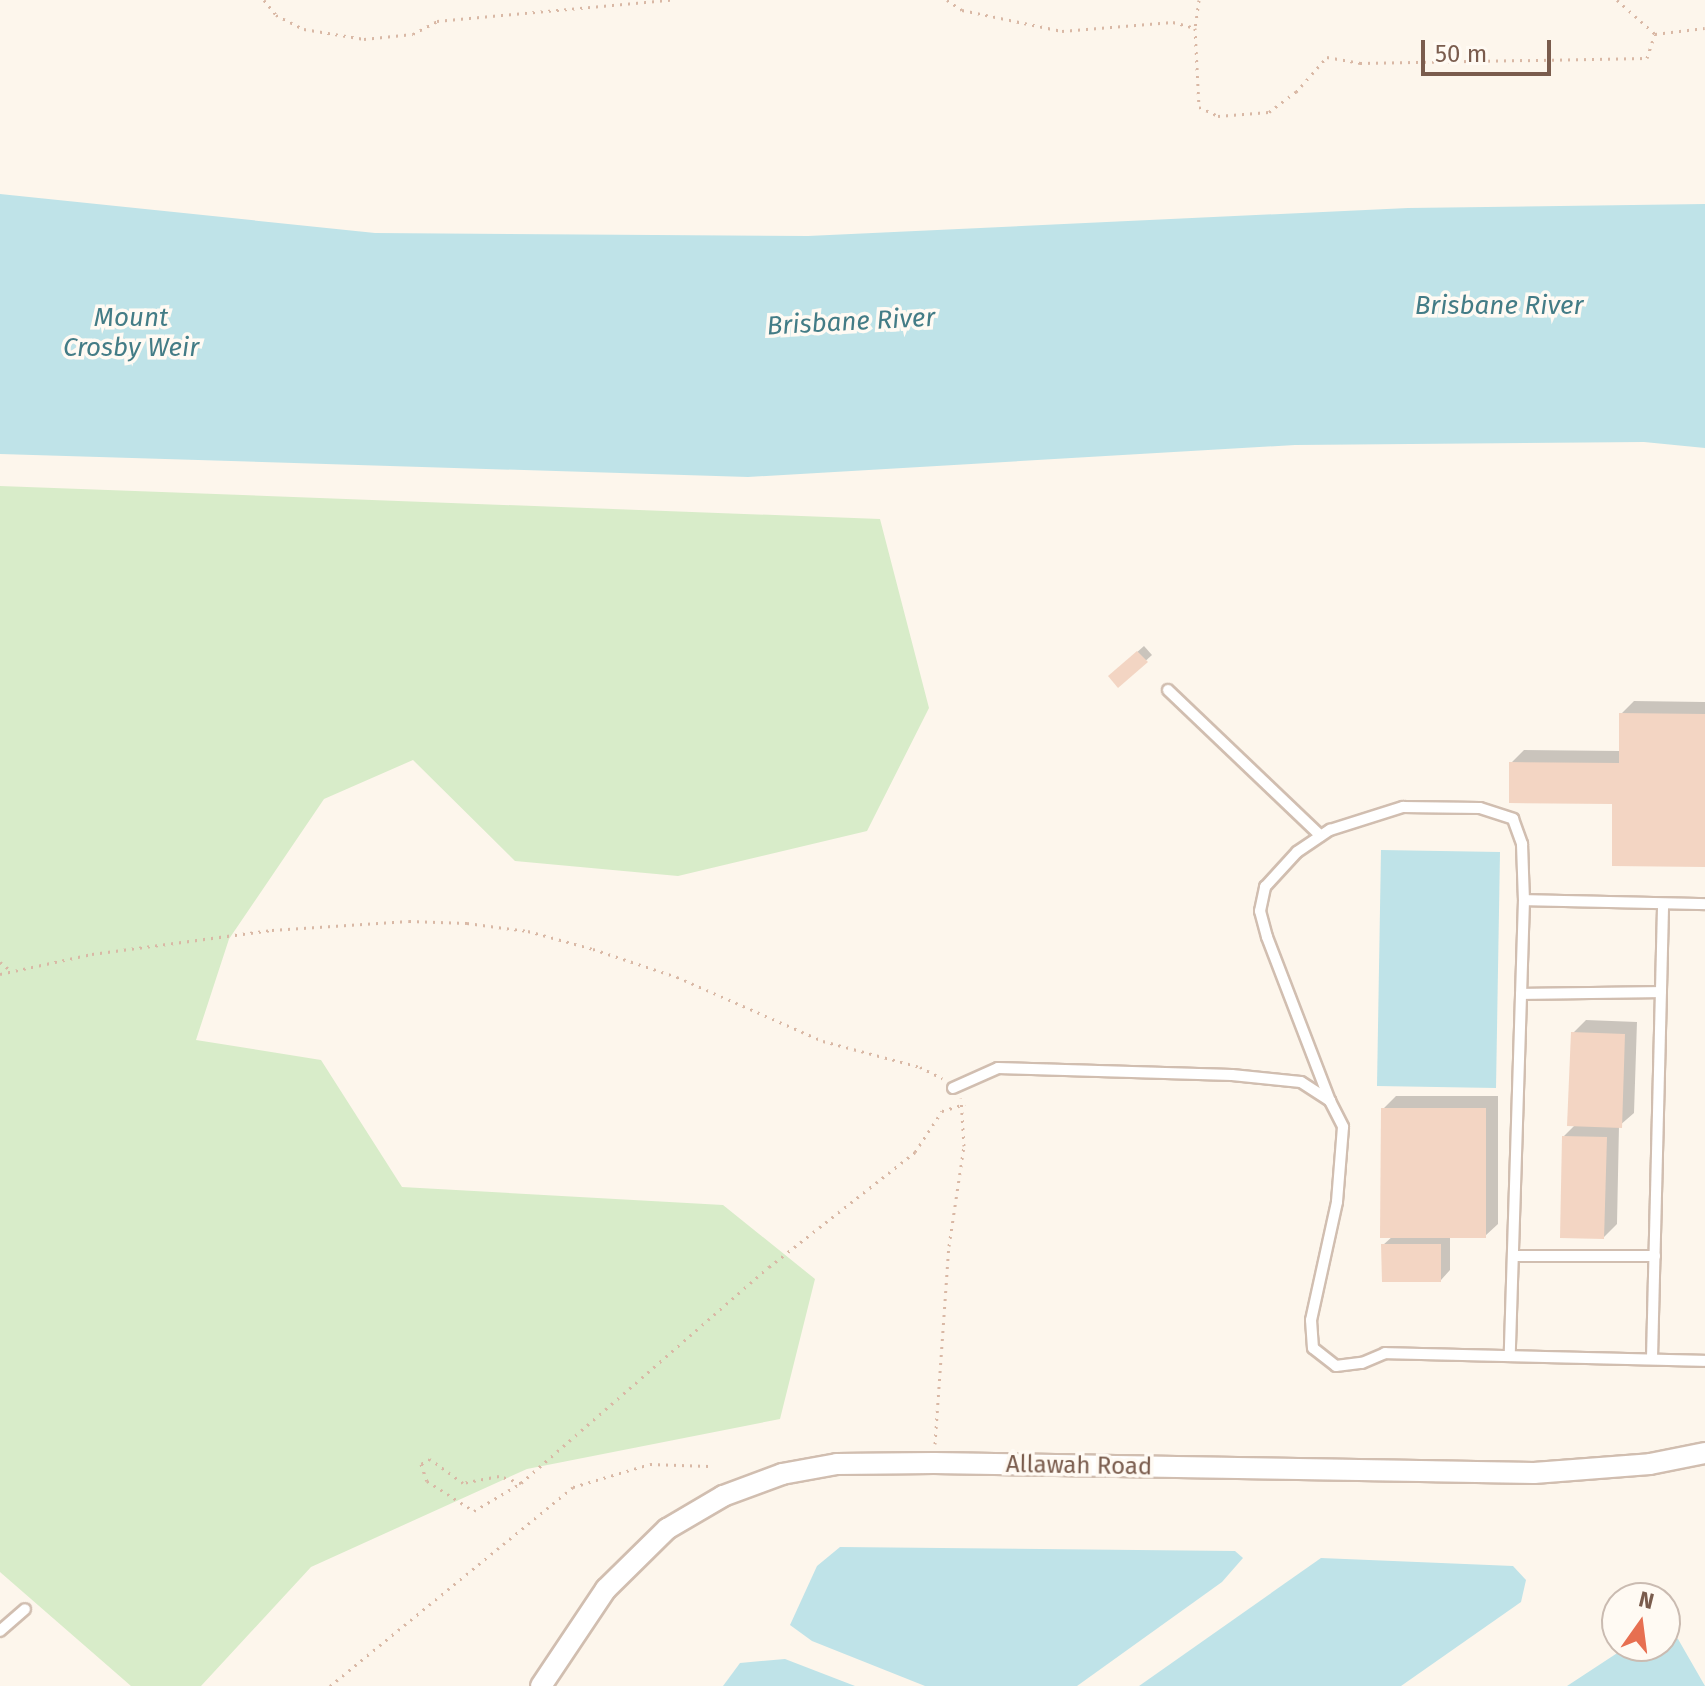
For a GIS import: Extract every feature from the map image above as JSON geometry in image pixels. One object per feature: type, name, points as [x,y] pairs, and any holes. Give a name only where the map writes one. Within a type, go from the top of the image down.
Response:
[{"type":"street","name":"Allawah Road","points":[[541,1686],[625,1568],[667,1529],[723,1496],[782,1474],[837,1464],[934,1463],[1534,1473],[1650,1464],[1705,1453]]},
{"type":"lane","points":[[1168,690],[1321,836]]},
{"type":"lane","points":[[1510,1353],[1516,1256],[1524,900],[1522,844],[1513,819],[1480,808],[1403,807],[1321,836],[1297,852],[1265,887],[1260,911],[1330,1101],[1343,1127],[1337,1202],[1311,1320],[1313,1348],[1336,1366],[1362,1363],[1385,1353],[1510,1353],[1705,1361]]},
{"type":"lane","points":[[1524,900],[1705,904]]},
{"type":"lane","points":[[1652,1358],[1663,904]]},
{"type":"lane","points":[[1521,994],[1661,992]]},
{"type":"lane","points":[[953,1088],[998,1068],[1232,1075],[1301,1082],[1330,1101]]},
{"type":"lane","points":[[1516,1256],[1655,1256]]},
{"type":"lane","points":[[0,1631],[25,1609]]},
{"type":"path","points":[[264,0],[276,15],[304,29],[364,39],[413,34],[437,21],[670,0]]},
{"type":"path","points":[[947,0],[962,10],[1062,31],[1173,22],[1195,28]]},
{"type":"path","points":[[1199,0],[1195,28],[1199,107],[1218,116],[1269,112],[1296,92],[1327,57],[1360,63],[1647,58],[1655,34]]},
{"type":"path","points":[[1617,0],[1655,34],[1705,28]]},
{"type":"path","points":[[0,974],[92,954],[272,930],[409,921],[467,923],[528,931],[677,977],[823,1041],[920,1067],[953,1088],[965,1104],[940,1339],[934,1463]]},
{"type":"path","points":[[0,962],[12,971]]},
{"type":"path","points":[[521,1483],[499,1476],[463,1483],[430,1459],[421,1464],[427,1481],[474,1511],[521,1483],[769,1267],[915,1152],[942,1111],[965,1104]]},
{"type":"path","points":[[330,1686],[573,1487],[650,1464],[709,1466]]},
{"type":"green space","points":[[0,486],[880,519],[929,708],[867,831],[678,876],[515,861],[413,760],[324,799],[229,939],[196,1040],[321,1060],[402,1187],[723,1205],[815,1279],[780,1419],[527,1469],[311,1567],[201,1686],[131,1686],[0,1572]]},
{"type":"water","name":"Mount Crosby Weir","points":[[0,194],[375,233],[808,236],[1408,208],[1705,204],[1705,448],[1644,442],[1295,445],[748,477],[0,454]]},
{"type":"water","points":[[1381,850],[1500,852],[1496,1088],[1377,1086]]},
{"type":"water","points":[[840,1547],[1235,1551],[1243,1558],[1222,1582],[1077,1686],[925,1686],[812,1641],[790,1625],[817,1566]]},
{"type":"water","points":[[1321,1558],[1513,1566],[1526,1580],[1521,1602],[1401,1686],[1139,1686]]},
{"type":"water","points":[[1681,1644],[1705,1686],[1567,1686],[1604,1662],[1681,1662]]},
{"type":"water","points":[[785,1659],[855,1686],[723,1686],[740,1663]]},
{"type":"building","points":[[1137,651],[1148,662],[1118,688],[1108,676]]},
{"type":"building","points":[[1619,713],[1705,714],[1705,867],[1612,866],[1612,804],[1509,803],[1509,762],[1619,763]]},
{"type":"building","points":[[1571,1032],[1625,1034],[1622,1128],[1567,1126]]},
{"type":"building","points":[[1381,1108],[1486,1108],[1486,1238],[1380,1238]]},
{"type":"building","points":[[1562,1136],[1607,1137],[1604,1239],[1560,1238]]},
{"type":"building","points":[[1381,1244],[1441,1244],[1441,1282],[1382,1282]]},
{"type":"water label","name":"Brisbane River","points":[[1499,306]]},
{"type":"water label","name":"Brisbane River","points":[[851,322]]}]
